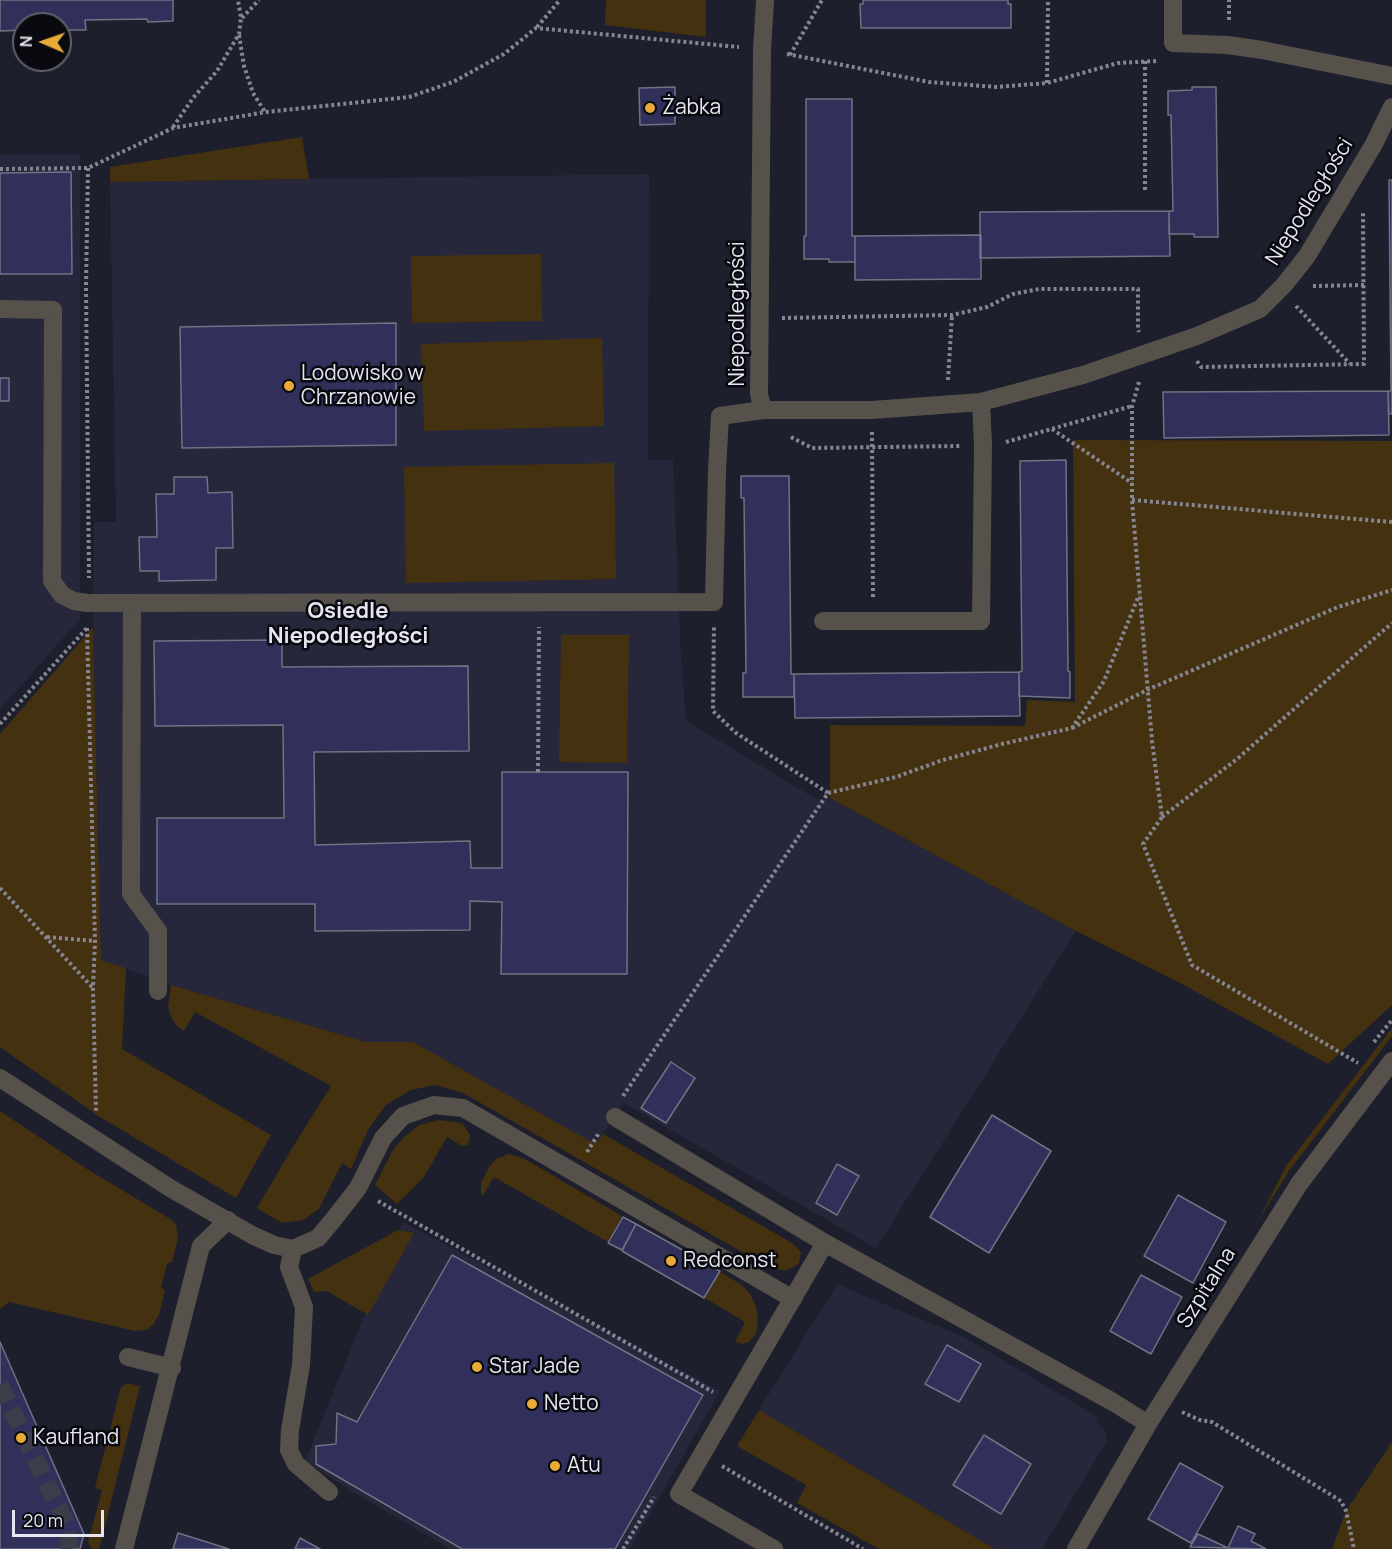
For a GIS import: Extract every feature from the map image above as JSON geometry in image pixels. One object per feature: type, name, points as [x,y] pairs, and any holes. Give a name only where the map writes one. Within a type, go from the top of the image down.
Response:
[{"type":"street","name":"Niepodległości","points":[[765,0],[762,50],[759,394],[762,410],[872,410],[981,402],[1083,375],[1197,336],[1260,309],[1284,285],[1307,256],[1374,144],[1392,107]]},
{"type":"street","points":[[1173,0],[1173,43],[1228,45],[1262,50],[1392,76]]},
{"type":"street","points":[[0,309],[53,310],[52,581],[62,595],[74,601],[87,603],[714,602],[720,416],[762,410]]},
{"type":"street","points":[[823,621],[981,621],[983,445],[981,402]]},
{"type":"street","points":[[132,603],[131,894],[158,931],[158,991]]},
{"type":"street","name":"Szpitalna","points":[[1076,1549],[1148,1424],[1299,1184],[1392,1061]]},
{"type":"street","points":[[0,1078],[170,1188],[273,1245],[293,1249],[318,1238],[333,1220],[358,1188],[382,1138],[403,1116],[434,1105],[463,1108],[793,1299]]},
{"type":"street","points":[[613,1116],[825,1243],[1113,1402],[1148,1424]]},
{"type":"street","points":[[124,1549],[172,1368],[201,1246],[228,1220]]},
{"type":"street","points":[[774,1549],[679,1494],[825,1243]]},
{"type":"street","points":[[293,1249],[289,1267],[304,1307],[301,1365],[290,1430],[289,1450],[296,1464],[329,1492]]},
{"type":"street","points":[[128,1357],[172,1368]]},
{"type":"path","points":[[238,0],[241,18],[239,34],[244,66],[253,93],[266,112]]},
{"type":"path","points":[[241,18],[259,0]]},
{"type":"path","points":[[0,169],[88,168],[172,128],[266,112],[409,97],[453,82],[504,54],[536,28],[560,0]]},
{"type":"path","points":[[790,55],[822,0]]},
{"type":"path","points":[[1047,83],[1048,0]]},
{"type":"path","points":[[536,28],[746,48]]},
{"type":"path","points":[[172,128],[217,71],[239,34]]},
{"type":"path","points":[[778,53],[929,82],[997,87],[1047,83],[1119,63],[1168,62]]},
{"type":"path","points":[[1145,61],[1145,192]]},
{"type":"path","points":[[88,168],[86,254],[89,579],[87,628],[95,940],[93,988],[96,1120]]},
{"type":"path","points":[[1206,355],[1197,360],[1201,367],[1364,364],[1363,210]]},
{"type":"path","points":[[1306,292],[1316,278]]},
{"type":"path","points":[[1311,286],[1364,285]]},
{"type":"path","points":[[778,318],[952,315],[987,307],[1013,294],[1039,289],[1138,289],[1138,329],[1152,351]]},
{"type":"path","points":[[1288,311],[1301,299]]},
{"type":"path","points":[[1296,305],[1350,364]]},
{"type":"path","points":[[946,406],[952,315]]},
{"type":"path","points":[[1141,378],[1132,406],[1132,500],[1147,690],[1162,817]]},
{"type":"path","points":[[786,436],[794,437],[812,448],[998,444],[1132,406]]},
{"type":"path","points":[[872,410],[873,621]]},
{"type":"path","points":[[1051,429],[1132,483]]},
{"type":"path","points":[[1132,500],[1392,522]]},
{"type":"path","points":[[574,1172],[828,793],[896,777],[943,760],[1072,728],[1147,690],[1338,607],[1392,590]]},
{"type":"path","points":[[1072,728],[1104,681],[1139,595]]},
{"type":"path","points":[[538,772],[540,602]]},
{"type":"path","points":[[714,602],[713,711],[736,733],[828,793]]},
{"type":"path","points":[[1358,1063],[1192,965],[1143,844],[1162,817],[1237,759],[1392,623]]},
{"type":"path","points":[[0,724],[87,628]]},
{"type":"path","points":[[0,888],[93,988]]},
{"type":"path","points":[[47,937],[95,940]]},
{"type":"path","points":[[370,1195],[714,1393]]},
{"type":"path","points":[[1181,1412],[1212,1422],[1341,1501],[1346,1511],[1354,1549]]},
{"type":"path","points":[[702,1454],[863,1549]]},
{"type":"path","points":[[623,1549],[657,1492]]},
{"type":"shaded area","points":[[606,0],[706,0],[706,37],[605,25]]},
{"type":"shaded area","points":[[302,137],[309,179],[110,182],[110,167]]},
{"type":"shaded area","points":[[80,154],[80,619],[0,709],[0,155]]},
{"type":"shaded area","points":[[649,174],[648,460],[673,460],[681,657],[686,721],[816,799],[830,798],[1076,931],[876,1248],[624,1103],[595,1145],[413,1042],[366,1042],[171,985],[101,960],[93,627],[94,522],[116,522],[110,182]]},
{"type":"shaded area","points":[[541,254],[542,321],[412,323],[411,256]]},
{"type":"shaded area","points":[[602,338],[604,426],[424,431],[421,344]]},
{"type":"shaded area","points":[[1073,440],[1392,441],[1392,1005],[1328,1064],[830,798],[830,725],[1025,726],[1027,700],[1075,702]]},
{"type":"shaded area","points":[[614,463],[616,579],[406,583],[404,467]]},
{"type":"shaded area","points":[[93,627],[101,960],[126,968],[122,1049],[271,1135],[236,1198],[100,1117],[0,1047],[0,734]]},
{"type":"shaded area","points":[[561,635],[629,635],[627,763],[559,762]]},
{"type":"shaded area","points":[[171,985],[366,1042],[413,1042],[595,1144],[603,1134],[792,1243],[801,1252],[799,1264],[787,1270],[772,1269],[463,1093],[435,1085],[411,1090],[386,1105],[368,1130],[351,1169],[342,1163],[319,1209],[303,1220],[282,1223],[257,1208],[331,1086],[195,1012],[184,1031],[172,1019],[168,1007]]},
{"type":"shaded area","points":[[1392,1028],[1392,1036],[1289,1171],[1258,1221],[1286,1166]]},
{"type":"shaded area","points":[[0,1111],[87,1169],[172,1220],[176,1225],[178,1238],[172,1262],[167,1264],[161,1287],[165,1291],[159,1315],[152,1326],[146,1330],[135,1331],[9,1302],[0,1309]]},
{"type":"shaded area","points":[[440,1120],[463,1124],[470,1135],[468,1145],[462,1146],[447,1137],[424,1177],[397,1204],[375,1185],[393,1150],[403,1138],[419,1125]]},
{"type":"shaded area","points":[[509,1154],[525,1159],[622,1216],[608,1242],[494,1177],[481,1195],[481,1183],[489,1167],[496,1159]]},
{"type":"shaded area","name":"Netto","points":[[403,1222],[720,1391],[630,1549],[450,1549],[305,1461]]},
{"type":"shaded area","points":[[398,1230],[414,1233],[368,1315],[327,1291],[314,1292],[308,1279]]},
{"type":"shaded area","points":[[720,1272],[742,1285],[756,1306],[758,1319],[756,1334],[749,1342],[742,1344],[735,1342],[745,1322],[705,1298]]},
{"type":"shaded area","points":[[838,1283],[852,1291],[964,1337],[1098,1417],[1096,1421],[1106,1432],[1106,1443],[1042,1549],[995,1549],[759,1410]]},
{"type":"shaded area","points":[[127,1383],[140,1386],[99,1549],[92,1549],[88,1542],[102,1490],[95,1488],[121,1387]]},
{"type":"shaded area","points":[[759,1410],[995,1549],[879,1549],[797,1503],[806,1485],[737,1446]]},
{"type":"shaded area","points":[[1392,1442],[1392,1549],[1332,1549],[1346,1511]]},
{"type":"building","points":[[0,0],[173,0],[173,21],[85,20],[86,30],[72,30],[72,12],[12,12],[12,30],[0,31]]},
{"type":"building","points":[[863,0],[1008,0],[1008,4],[1011,4],[1011,28],[861,28],[860,4],[863,4]]},
{"type":"building","points":[[675,87],[675,124],[640,125],[639,88]]},
{"type":"building","points":[[1192,87],[1216,87],[1218,237],[1169,234],[1169,211],[1173,211],[1171,115],[1168,115],[1168,91],[1192,90]]},
{"type":"building","points":[[806,99],[852,99],[852,236],[855,236],[855,262],[804,259]]},
{"type":"building","points":[[71,172],[72,274],[0,274],[0,173]]},
{"type":"building","points":[[1389,180],[1392,180],[1392,414],[1389,414],[1388,391],[1391,391]]},
{"type":"building","points":[[1169,211],[1170,256],[980,258],[980,212]]},
{"type":"building","points":[[981,235],[981,279],[855,280],[855,236]]},
{"type":"building","name":"Lodowisko w Chrzanowie","points":[[396,323],[396,445],[182,448],[180,327]]},
{"type":"building","points":[[0,378],[9,378],[9,401],[0,401]]},
{"type":"building","points":[[1388,391],[1389,435],[1164,438],[1163,392]]},
{"type":"building","points":[[1066,460],[1070,698],[1019,696],[1019,672],[1022,671],[1020,461]]},
{"type":"building","points":[[741,476],[789,476],[791,674],[794,674],[794,697],[743,697],[743,673],[746,673],[744,498],[741,498]]},
{"type":"building","points":[[174,477],[207,477],[208,493],[232,492],[233,548],[216,548],[216,580],[159,581],[159,571],[140,571],[139,537],[157,537],[156,494],[174,494]]},
{"type":"building","points":[[282,640],[282,667],[468,666],[469,751],[314,752],[315,845],[470,841],[471,868],[502,868],[502,772],[628,772],[627,974],[501,974],[502,902],[470,901],[470,930],[315,931],[315,904],[157,904],[157,818],[284,818],[283,725],[155,726],[154,641]]},
{"type":"building","points":[[1019,672],[1020,716],[795,718],[794,674]]},
{"type":"building","points":[[671,1062],[695,1078],[666,1123],[641,1108]]},
{"type":"building","points":[[992,1115],[1051,1151],[989,1253],[930,1217]]},
{"type":"building","points":[[837,1164],[859,1176],[837,1215],[816,1203]]},
{"type":"building","points":[[1178,1195],[1226,1222],[1193,1283],[1144,1256]]},
{"type":"building","points":[[623,1217],[636,1224],[622,1250],[608,1243]]},
{"type":"building","name":"Redconst","points":[[636,1224],[720,1271],[704,1298],[622,1251]]},
{"type":"building","name":"Netto","points":[[452,1255],[703,1395],[615,1549],[462,1549],[316,1464],[316,1446],[336,1444],[337,1413],[357,1422]]},
{"type":"building","points":[[1141,1275],[1182,1297],[1151,1354],[1110,1331]]},
{"type":"building","name":"Kaufland","points":[[0,1342],[84,1534],[80,1549],[0,1549]]},
{"type":"building","points":[[947,1345],[981,1364],[959,1402],[925,1384]]},
{"type":"building","points":[[984,1435],[1031,1464],[1001,1514],[953,1485]]},
{"type":"building","points":[[1180,1463],[1223,1487],[1191,1543],[1148,1519]]},
{"type":"building","points":[[1238,1526],[1255,1534],[1251,1541],[1266,1549],[1228,1548]]},
{"type":"building","points":[[178,1533],[229,1549],[173,1549]]},
{"type":"building","points":[[1198,1534],[1228,1548],[1190,1547]]},
{"type":"building","points":[[300,1538],[320,1549],[295,1549]]},
{"type":"tunnel","points":[[0,1385],[66,1524],[70,1549]]},
{"type":"place","name":"Żabka","points":[[650,108]]},
{"type":"place","name":"Lodowisko w Chrzanowie","points":[[289,386]]},
{"type":"place","name":"Redconst","points":[[671,1261]]},
{"type":"place","name":"Star Jade","points":[[477,1367]]},
{"type":"place","name":"Netto","points":[[532,1404]]},
{"type":"place","name":"Kaufland","points":[[21,1438]]},
{"type":"place","name":"Atu","points":[[555,1466]]},
{"type":"district","name":"Osiedle Niepodległości","points":[[348,624]]}]
